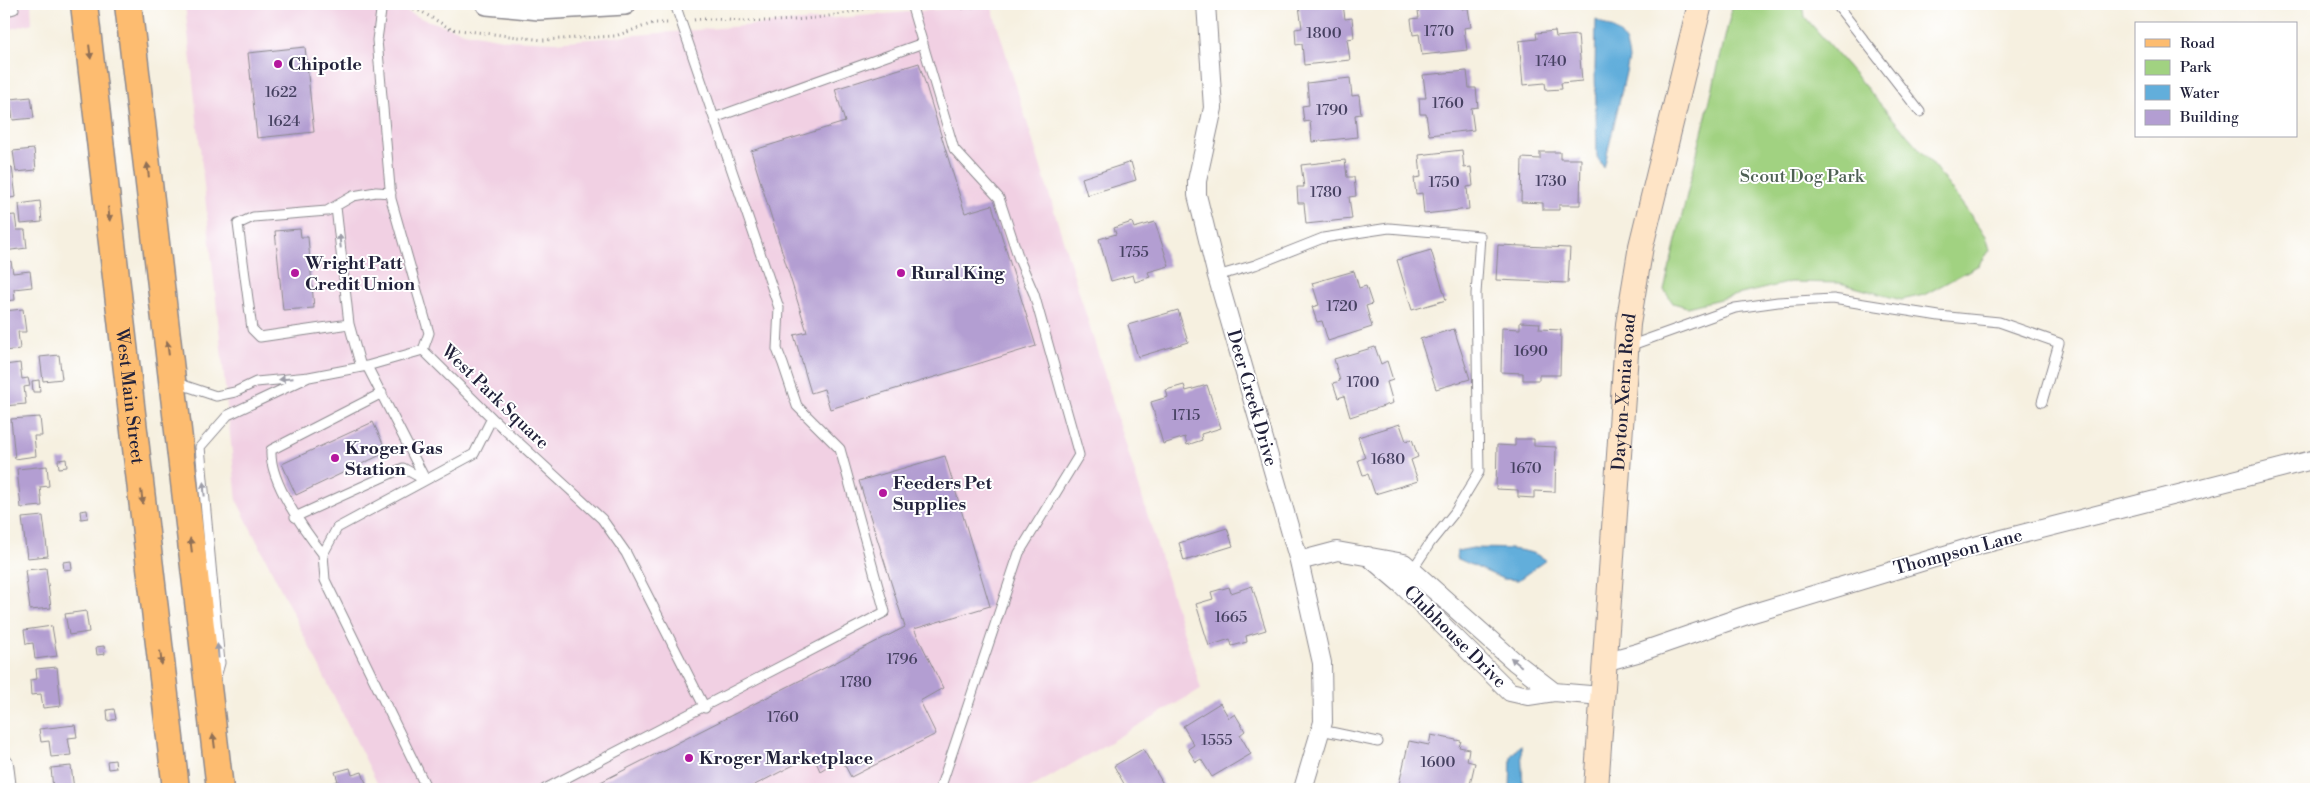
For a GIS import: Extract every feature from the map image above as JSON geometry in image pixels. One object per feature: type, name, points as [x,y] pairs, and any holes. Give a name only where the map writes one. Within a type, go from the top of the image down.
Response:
[{"type":"main road","name":"West Main Street","points":[[84,4],[176,789]]},
{"type":"main road","points":[[128,4],[220,789]]},
{"type":"main road","name":"Dayton-Xenia Road","points":[[1596,789],[1626,347],[1641,246],[1700,4]]},
{"type":"street","points":[[487,4],[539,9],[625,4]]},
{"type":"street","name":"Deer Creek Drive","points":[[1206,4],[1213,108],[1197,180],[1197,195],[1217,276],[1299,561],[1322,663],[1323,722],[1303,789]]},
{"type":"street","name":"Thompson Lane","points":[[1604,662],[1962,550],[2316,459]]},
{"type":"street","name":"Clubhouse Drive","points":[[1299,561],[1337,551],[1365,554],[1404,563],[1407,577],[1510,692],[1528,696],[1554,692],[1602,696]]},
{"type":"street","name":"Clubhouse Drive","points":[[1407,577],[1554,692]]},
{"type":"street","points":[[4,764],[7,789]]},
{"type":"lane","name":"West Park Square","points":[[382,4],[378,40],[391,193],[429,333],[423,350],[607,526],[626,553],[705,708]]},
{"type":"lane","points":[[545,789],[705,708],[884,612],[840,449],[797,406],[777,349],[779,308],[675,4]]},
{"type":"lane","points":[[911,4],[954,149],[999,198],[1019,259],[1034,294],[1079,455],[1019,553],[940,789]]},
{"type":"lane","points":[[1836,4],[1920,112]]},
{"type":"lane","points":[[4,12],[14,9]]},
{"type":"lane","points":[[714,118],[923,43]]},
{"type":"lane","points":[[349,324],[260,337],[252,329],[238,224],[253,218],[327,211],[336,207],[343,200],[353,196],[376,192],[391,193]]},
{"type":"lane","points":[[336,207],[349,324],[364,367],[382,393],[426,480]]},
{"type":"lane","points":[[1217,276],[1255,265],[1323,238],[1389,228],[1480,236],[1476,294],[1479,472],[1455,512],[1430,542],[1407,577]]},
{"type":"lane","points":[[1626,347],[1735,308],[1785,301],[1833,299],[1938,316],[1999,322],[2059,343],[2042,402]]},
{"type":"lane","points":[[172,377],[186,386],[216,396],[235,392],[256,382],[309,377],[364,367],[423,350]]},
{"type":"lane","points":[[209,698],[220,663],[200,448],[228,415],[309,377]]},
{"type":"lane","points":[[382,393],[271,450],[272,467],[296,517],[323,554],[325,580],[427,789]]},
{"type":"lane","points":[[323,554],[337,528],[474,454],[492,418]]},
{"type":"lane","points":[[296,517],[403,468],[426,480]]},
{"type":"lane","points":[[1321,730],[1378,742]]},
{"type":"path","points":[[400,4],[422,12],[451,29],[543,40],[615,36],[654,23],[682,22],[711,17],[746,21],[820,19],[854,13],[883,4]]},
{"type":"path","points":[[948,4],[963,8],[997,4]]},
{"type":"shaded area","points":[[4,4],[31,4],[32,23],[4,31]]},
{"type":"shaded area","points":[[185,4],[391,4],[423,19],[464,32],[508,40],[555,42],[991,5],[1201,689],[1029,789],[380,789],[237,501]]},
{"type":"green space","name":"Scout Dog Park","points":[[1733,4],[1803,4],[1805,17],[1934,166],[1986,236],[1990,250],[1979,265],[1924,295],[1901,300],[1840,283],[1791,282],[1687,307],[1673,303],[1664,290]]},
{"type":"water","points":[[1596,20],[1620,34],[1626,43],[1629,59],[1604,168],[1597,157]]},
{"type":"water","points":[[1473,548],[1521,550],[1546,560],[1518,580],[1503,579],[1456,558],[1457,551]]},
{"type":"water","points":[[1521,744],[1523,789],[1510,789],[1511,756]]},
{"type":"building","points":[[1343,4],[1345,19],[1352,18],[1354,38],[1347,39],[1350,60],[1304,65],[1302,44],[1296,45],[1295,29],[1302,28],[1299,6]]},
{"type":"building","points":[[1417,4],[1461,4],[1462,9],[1468,8],[1471,27],[1464,28],[1467,50],[1422,55],[1419,34],[1413,35],[1411,19],[1419,18]]},
{"type":"building","points":[[1555,31],[1556,37],[1578,35],[1582,81],[1561,83],[1562,89],[1546,90],[1545,83],[1523,85],[1519,41],[1537,39],[1536,33]]},
{"type":"building","points":[[305,47],[314,132],[257,138],[248,53]]},
{"type":"building","name":"Rural King","points":[[919,63],[965,213],[992,205],[1036,346],[830,409],[824,389],[811,393],[794,335],[807,332],[751,151],[845,122],[835,89]]},
{"type":"building","points":[[1467,71],[1469,88],[1476,88],[1478,107],[1471,108],[1474,130],[1429,135],[1426,114],[1420,114],[1419,98],[1426,98],[1423,75]]},
{"type":"building","points":[[1350,78],[1352,96],[1359,95],[1361,114],[1355,115],[1357,137],[1312,142],[1310,121],[1304,122],[1302,106],[1309,105],[1307,83]]},
{"type":"building","points":[[31,97],[34,118],[13,120],[10,99]]},
{"type":"building","points":[[34,149],[36,170],[16,172],[13,151]]},
{"type":"building","points":[[1462,150],[1464,168],[1471,167],[1473,186],[1467,187],[1469,209],[1424,214],[1422,193],[1416,194],[1414,178],[1421,177],[1419,155]]},
{"type":"building","points":[[1540,152],[1560,152],[1560,159],[1581,159],[1580,205],[1559,205],[1559,210],[1543,210],[1543,203],[1521,202],[1522,158],[1540,159]]},
{"type":"building","points":[[1345,160],[1347,177],[1354,177],[1356,196],[1349,197],[1352,219],[1306,224],[1304,203],[1298,203],[1297,187],[1304,187],[1301,165]]},
{"type":"building","points":[[1131,162],[1136,180],[1087,195],[1082,178]]},
{"type":"building","points":[[12,167],[16,197],[4,199],[4,168]]},
{"type":"building","points":[[40,201],[42,222],[21,224],[19,204]]},
{"type":"building","points":[[15,215],[17,230],[25,230],[27,248],[4,251],[4,216]]},
{"type":"building","points":[[1132,222],[1134,228],[1155,222],[1169,266],[1148,272],[1150,277],[1135,282],[1133,275],[1111,281],[1099,239],[1116,234],[1114,228]]},
{"type":"building","name":"Wright Patt Credit Union","points":[[300,229],[301,237],[308,237],[314,308],[283,310],[275,231]]},
{"type":"building","points":[[1498,245],[1570,248],[1568,283],[1496,280]]},
{"type":"building","points":[[1431,250],[1446,300],[1412,310],[1397,260]]},
{"type":"building","points":[[4,261],[11,261],[13,273],[30,271],[32,287],[14,289],[15,300],[4,301]]},
{"type":"building","points":[[1354,271],[1359,288],[1366,286],[1372,304],[1366,306],[1372,327],[1328,341],[1322,321],[1317,322],[1312,307],[1319,305],[1312,283]]},
{"type":"building","points":[[23,309],[26,332],[18,332],[20,349],[4,351],[4,311]]},
{"type":"building","points":[[1178,310],[1188,342],[1138,357],[1128,325]]},
{"type":"building","points":[[1520,322],[1540,323],[1539,329],[1561,330],[1560,375],[1539,375],[1539,380],[1523,380],[1523,373],[1501,372],[1502,328],[1520,329]]},
{"type":"building","points":[[1454,329],[1470,379],[1436,389],[1420,339]]},
{"type":"building","points":[[1375,347],[1381,364],[1387,361],[1393,380],[1387,382],[1393,403],[1350,417],[1344,396],[1338,398],[1333,383],[1340,381],[1334,359]]},
{"type":"building","points":[[59,355],[62,379],[43,381],[40,357]]},
{"type":"building","points":[[20,363],[22,379],[28,378],[30,386],[24,387],[26,404],[4,406],[4,365]]},
{"type":"building","points":[[39,380],[40,392],[33,392],[32,381]]},
{"type":"building","points":[[1184,385],[1186,391],[1207,385],[1221,428],[1201,434],[1202,440],[1187,445],[1185,437],[1163,444],[1151,402],[1168,397],[1166,390]]},
{"type":"building","points":[[40,417],[42,436],[34,436],[36,456],[15,459],[11,419]]},
{"type":"building","name":"Kroger Gas Station","points":[[373,422],[387,452],[296,495],[282,464]]},
{"type":"building","points":[[1400,424],[1406,441],[1412,439],[1418,457],[1411,460],[1418,481],[1375,494],[1368,474],[1363,475],[1358,460],[1365,458],[1358,437]]},
{"type":"building","points":[[1515,439],[1534,439],[1534,446],[1556,447],[1555,492],[1534,491],[1534,498],[1518,497],[1518,490],[1496,489],[1497,445],[1515,446]]},
{"type":"building","points":[[945,456],[990,606],[914,629],[943,688],[920,701],[936,734],[851,777],[841,758],[820,771],[813,755],[747,789],[587,789],[905,627],[859,481]]},
{"type":"building","points":[[66,459],[67,467],[59,468],[58,460]]},
{"type":"building","points":[[47,466],[49,486],[40,487],[42,506],[21,508],[17,469]]},
{"type":"building","points":[[87,510],[88,518],[81,519],[80,511]]},
{"type":"building","points":[[43,516],[48,556],[27,558],[22,518]]},
{"type":"building","points":[[1227,528],[1233,546],[1184,561],[1179,543]]},
{"type":"building","points":[[71,561],[72,569],[64,570],[63,562]]},
{"type":"building","points":[[46,568],[51,608],[30,610],[25,570]]},
{"type":"building","points":[[1252,586],[1266,630],[1246,636],[1247,642],[1232,646],[1230,639],[1209,646],[1196,604],[1213,599],[1211,592],[1229,587],[1231,593]]},
{"type":"building","points":[[86,611],[89,632],[69,635],[65,614]]},
{"type":"building","points":[[52,626],[57,656],[35,659],[33,643],[26,644],[24,630]]},
{"type":"building","points":[[104,646],[105,654],[97,655],[96,647]]},
{"type":"building","points":[[57,667],[61,706],[43,708],[41,694],[31,695],[30,680],[37,679],[36,669]]},
{"type":"building","points":[[1220,703],[1229,718],[1235,714],[1245,731],[1240,735],[1251,754],[1212,777],[1201,759],[1196,762],[1188,749],[1194,745],[1183,726]]},
{"type":"building","points":[[114,709],[116,719],[108,721],[107,710]]},
{"type":"building","points":[[75,725],[77,737],[68,738],[71,755],[51,757],[49,741],[41,742],[39,729]]},
{"type":"building","points":[[1431,735],[1461,741],[1459,747],[1469,749],[1467,761],[1475,763],[1469,789],[1416,789],[1399,784],[1409,741],[1429,745]]},
{"type":"building","points":[[1143,749],[1166,789],[1127,789],[1114,766]]},
{"type":"building","points":[[115,760],[116,768],[108,769],[107,761]]},
{"type":"building","points":[[71,766],[74,789],[53,789],[51,768]]},
{"type":"building","points":[[350,768],[352,775],[362,772],[368,789],[329,789],[327,784],[338,781],[335,772]]},
{"type":"place","name":"Chipotle","points":[[278,64]]},
{"type":"place","name":"Wright Patt Credit Union","points":[[295,273]]},
{"type":"place","name":"Rural King","points":[[901,273]]},
{"type":"place","name":"Kroger Gas Station","points":[[335,458]]},
{"type":"place","name":"Feeders Pet Supplies","points":[[883,493]]},
{"type":"place","name":"Kroger Marketplace","points":[[689,758]]}]
